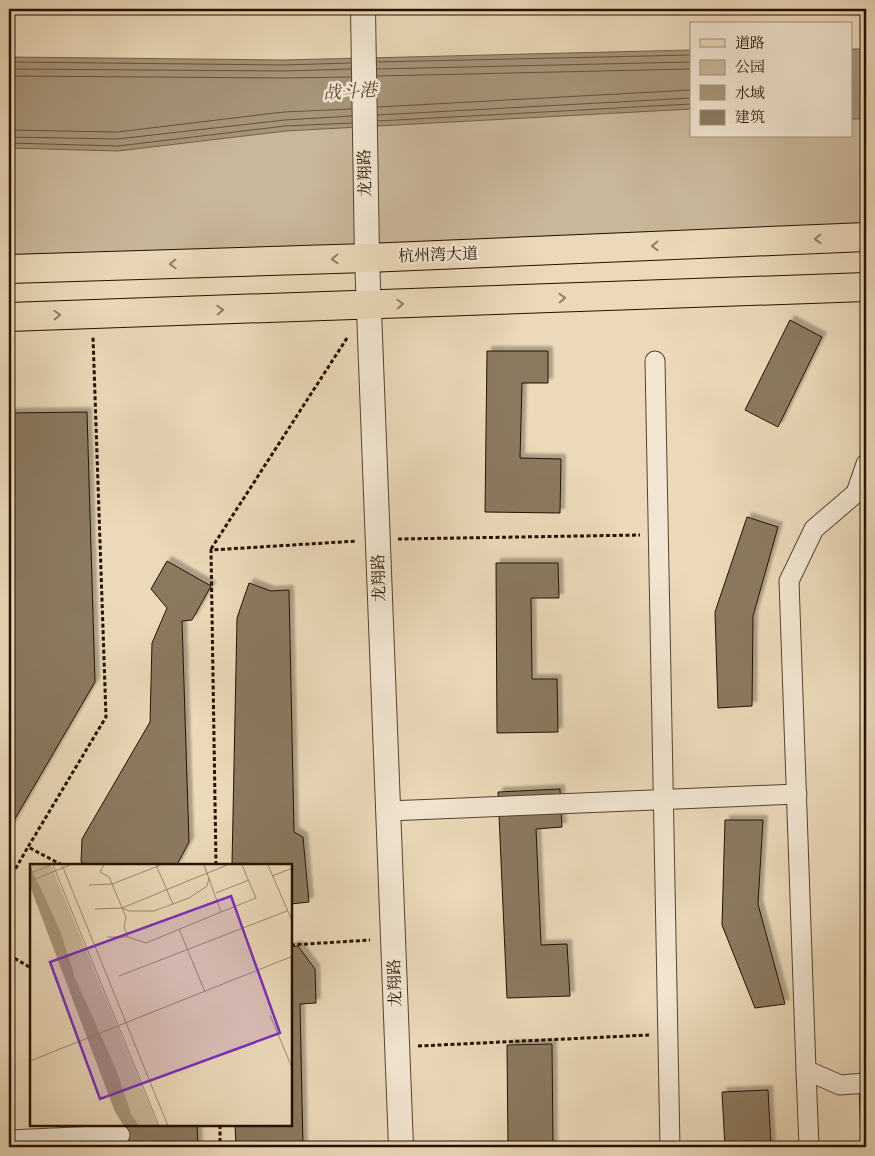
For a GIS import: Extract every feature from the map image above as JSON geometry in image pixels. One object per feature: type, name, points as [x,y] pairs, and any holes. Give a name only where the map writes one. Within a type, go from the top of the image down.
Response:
[{"type":"main road","name":"杭州湾大道","points":[[9,269],[366,258],[866,237]]},
{"type":"main road","points":[[9,317],[866,287]]},
{"type":"street","name":"龙翔路","points":[[362,9],[366,258],[402,1147]]},
{"type":"street","points":[[655,362],[670,1147]]},
{"type":"street","points":[[809,1147],[789,581],[814,529],[861,492],[866,464]]},
{"type":"street","points":[[388,811],[796,794]]},
{"type":"street","points":[[806,1070],[840,1085],[866,1084]]},
{"type":"street","points":[[9,1140],[120,1135]]},
{"type":"path","points":[[9,880],[106,717],[93,314]]},
{"type":"path","points":[[216,864],[211,550],[347,337]]},
{"type":"path","points":[[211,550],[378,539],[657,535]]},
{"type":"path","points":[[28,846],[60,864]]},
{"type":"path","points":[[292,945],[393,939]]},
{"type":"path","points":[[9,954],[30,967]]},
{"type":"path","points":[[398,1047],[668,1034]]},
{"type":"path","points":[[220,1126],[220,1147]]},
{"type":"green space","points":[[690,102],[690,138],[852,138],[852,111],[866,111],[866,228],[9,259],[9,140]]},
{"type":"water","points":[[852,49],[866,49],[866,119],[852,119]]},
{"type":"water","name":"战斗港","points":[[690,50],[690,109],[286,131],[118,151],[9,148],[9,57],[284,60]]},
{"type":"building","points":[[790,320],[822,337],[778,427],[745,410]]},
{"type":"building","points":[[487,351],[548,351],[548,383],[522,383],[520,458],[561,459],[560,513],[485,512]]},
{"type":"building","points":[[87,412],[95,682],[9,829],[9,413]]},
{"type":"building","points":[[747,517],[778,527],[753,616],[752,706],[718,708],[715,612]]},
{"type":"building","points":[[167,561],[211,586],[192,620],[182,621],[189,842],[178,864],[85,864],[81,862],[82,839],[150,722],[152,643],[167,608],[151,589]]},
{"type":"building","points":[[496,563],[558,563],[559,598],[531,598],[532,679],[557,679],[558,732],[497,733]]},
{"type":"building","points":[[249,583],[271,591],[289,590],[294,832],[303,837],[309,902],[292,904],[292,864],[232,864],[237,618]]},
{"type":"building","points":[[862,680],[866,680],[866,797]]},
{"type":"building","points":[[560,789],[562,827],[536,829],[541,945],[567,944],[570,996],[507,998],[498,792]]},
{"type":"building","points":[[725,820],[763,820],[758,904],[785,1004],[755,1008],[722,925]]},
{"type":"building","points":[[298,946],[315,969],[316,1003],[300,1004],[303,1147],[236,1147],[235,1126],[292,1126],[292,947]]},
{"type":"building","points":[[552,1044],[553,1147],[508,1147],[507,1045]]},
{"type":"building","points":[[859,1080],[866,1080],[866,1147],[861,1147]]},
{"type":"building","points":[[768,1090],[771,1147],[725,1147],[722,1092]]},
{"type":"building","points":[[127,1126],[197,1126],[198,1147],[127,1147]]}]
